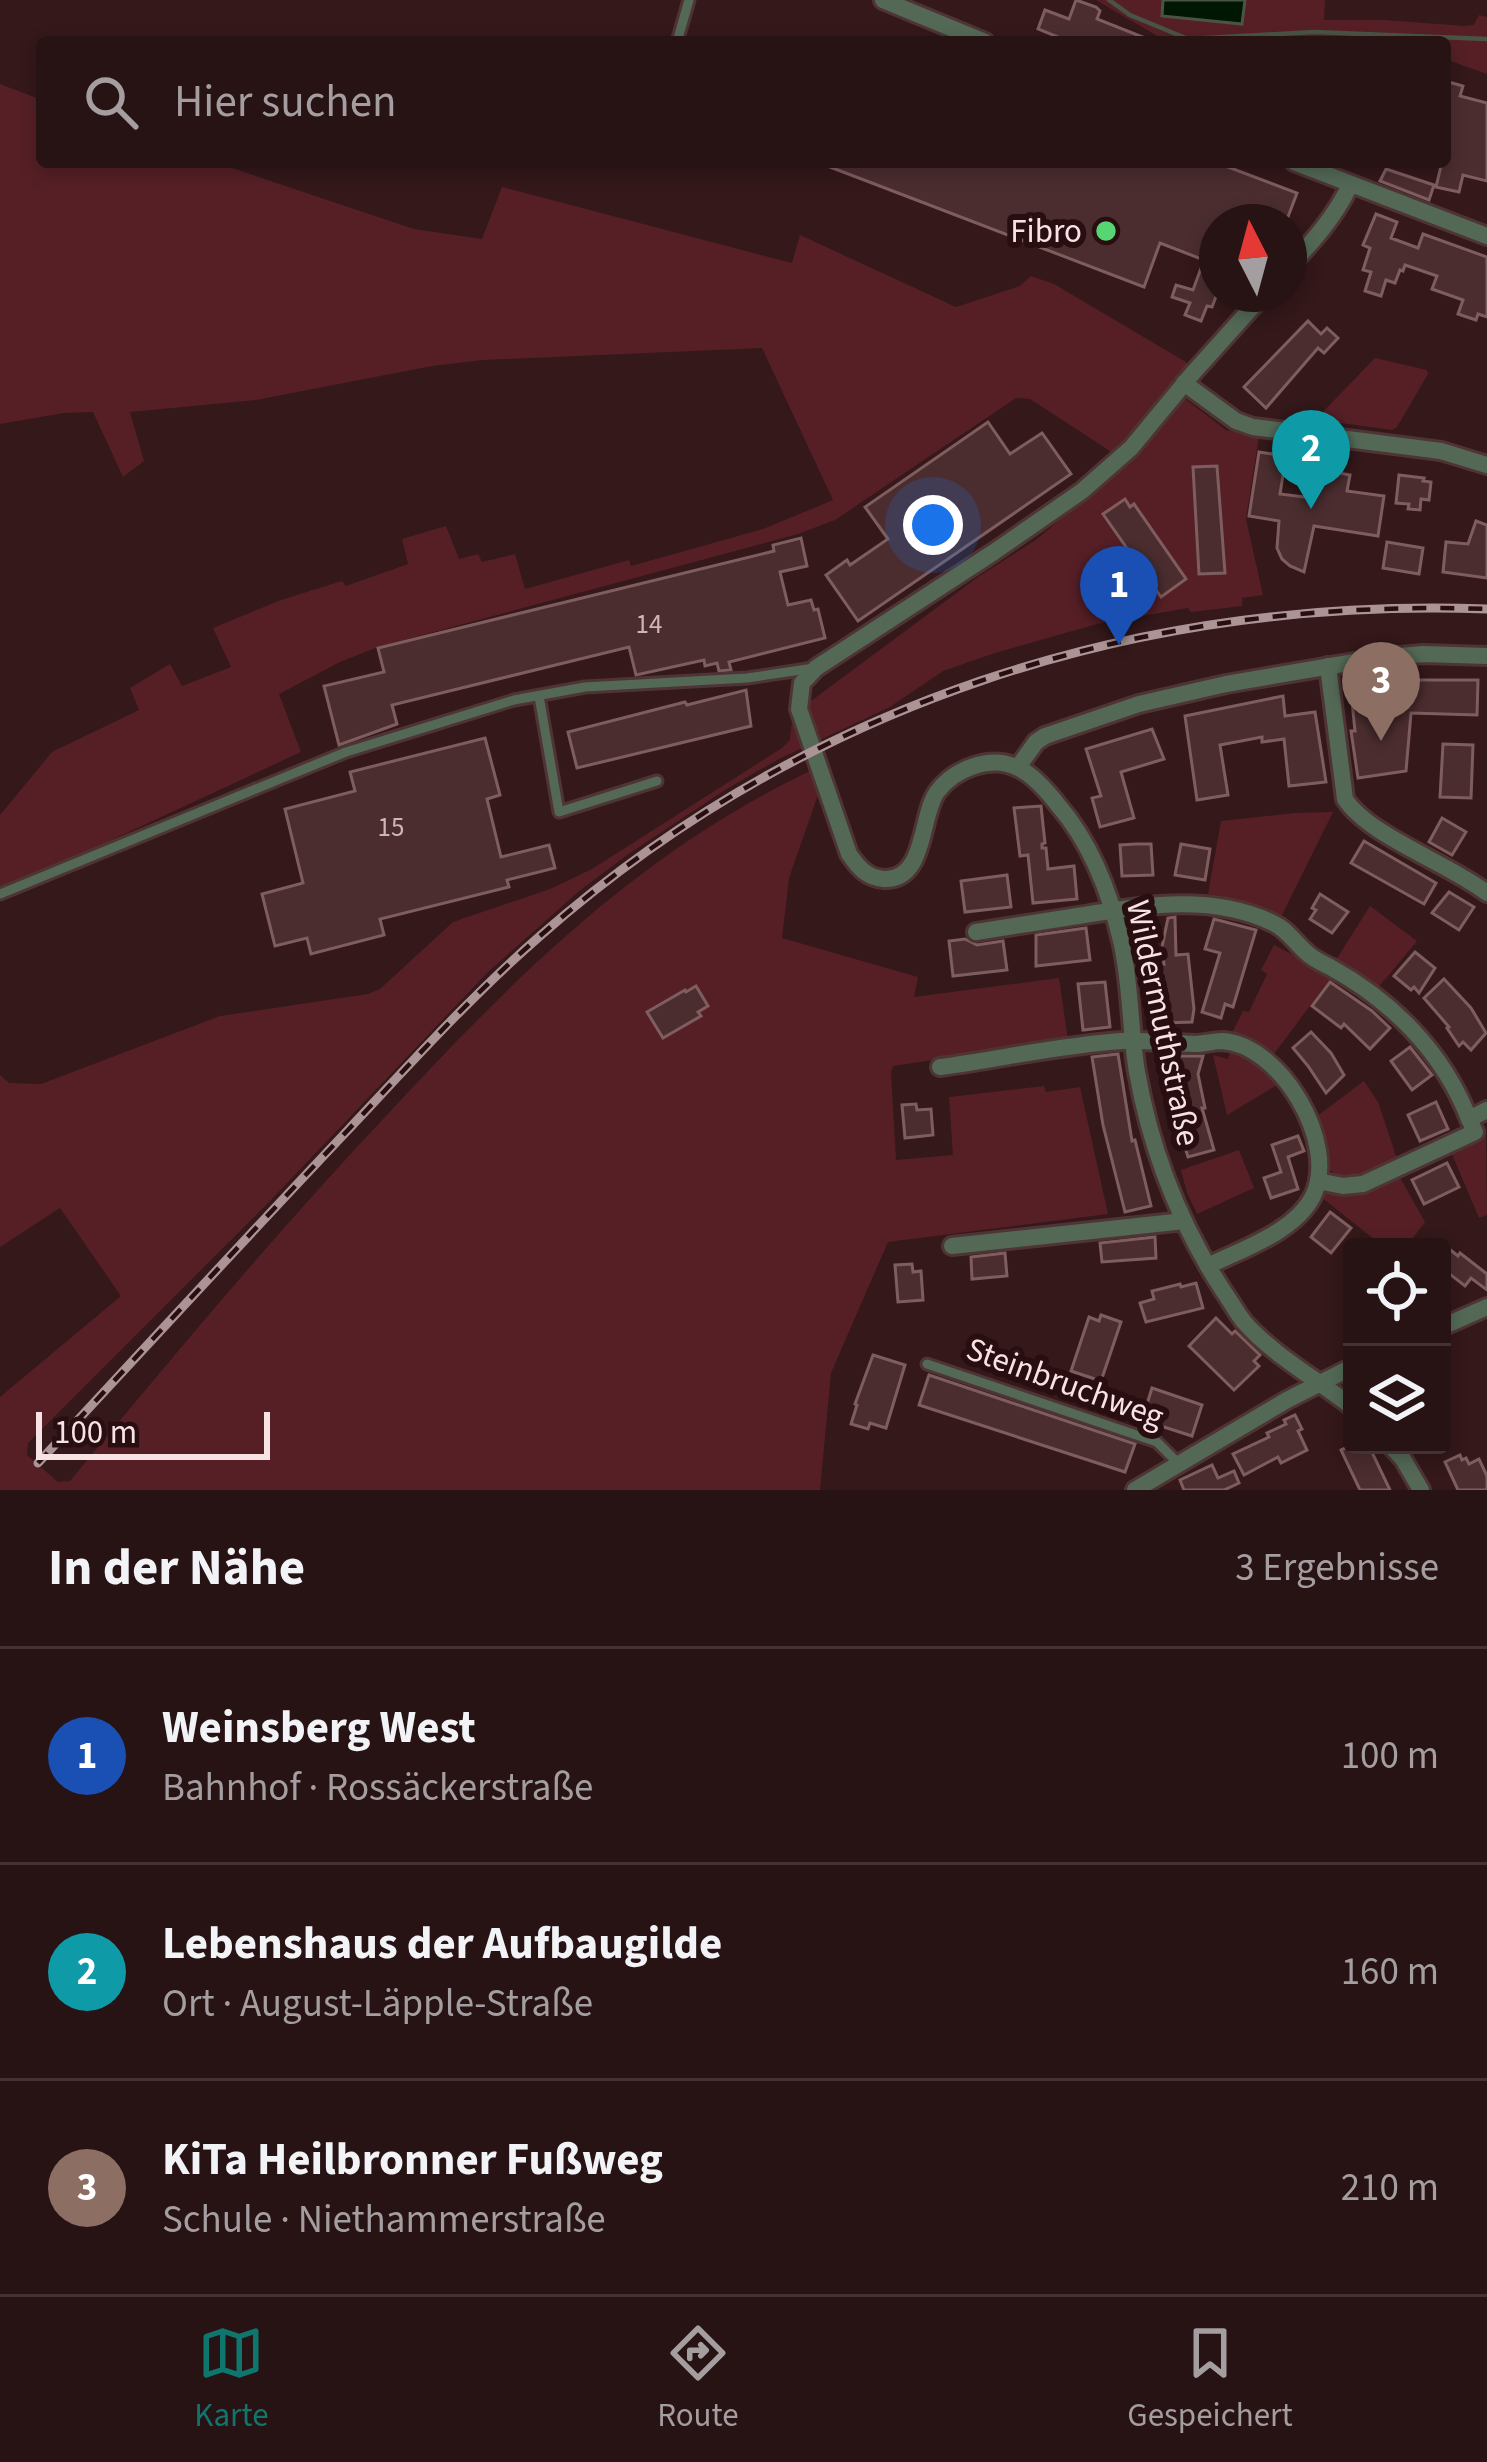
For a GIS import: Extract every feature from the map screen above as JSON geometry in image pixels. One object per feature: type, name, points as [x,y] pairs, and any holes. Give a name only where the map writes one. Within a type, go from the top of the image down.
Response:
[{"type":"street","points":[[883,0],[970,36]]},
{"type":"street","points":[[1309,168],[1487,236]]},
{"type":"street","points":[[1307,247],[1350,185]]},
{"type":"street","points":[[1248,312],[1131,448],[1082,491],[816,668],[802,682],[799,709],[849,854],[863,872],[883,879],[900,876],[913,863],[936,794],[951,777],[983,763],[1018,767],[1045,736],[1139,704],[1378,658],[1487,656]]},
{"type":"street","points":[[1184,383],[1236,421],[1253,427],[1441,451],[1487,465]]},
{"type":"street","points":[[1328,666],[1345,799],[1352,811],[1487,893]]},
{"type":"street","name":"Wildermuthstraße","points":[[1018,767],[1061,808],[1088,850],[1112,910],[1123,948],[1151,1139],[1184,1221],[1244,1322],[1343,1400]]},
{"type":"street","points":[[976,932],[1167,903],[1248,912],[1280,926],[1310,956],[1388,1006],[1420,1038],[1460,1094],[1475,1132],[1370,1182],[1343,1186],[1318,1181]]},
{"type":"street","points":[[940,1067],[1133,1041],[1198,1045],[1225,1041],[1253,1052],[1288,1084],[1308,1112],[1321,1171],[1300,1215],[1208,1266]]},
{"type":"street","points":[[1469,1119],[1487,1110]]},
{"type":"street","points":[[952,1246],[1184,1221]]},
{"type":"street","points":[[1451,1323],[1487,1307]]},
{"type":"street","name":"Steinbruchweg","points":[[1135,1490],[1343,1371]]},
{"type":"street","points":[[1398,1454],[1421,1490]]},
{"type":"lane","points":[[679,36],[689,0]]},
{"type":"lane","points":[[0,894],[346,752],[514,700],[585,687],[747,678],[816,668]]},
{"type":"lane","points":[[539,696],[560,812],[657,781]]},
{"type":"lane","name":"Steinbruchweg","points":[[927,1364],[1157,1442],[1178,1463]]},
{"type":"shaded area","points":[[1096,0],[1325,0],[1324,20],[1464,26],[1474,25],[1479,15],[1487,17],[1487,74],[1451,61],[1451,36],[1157,36]]},
{"type":"shaded area","points":[[1163,0],[1245,0],[1242,24],[1162,16]]},
{"type":"shaded area","points":[[0,84],[36,98],[36,168],[232,168],[414,229],[482,239],[502,187],[792,263],[800,235],[956,307],[1020,286],[1031,276],[1054,284],[1191,365],[1171,388],[1226,430],[1259,436],[1246,519],[1263,595],[1242,598],[1242,606],[1191,612],[1188,608],[1097,624],[943,671],[890,707],[725,790],[627,855],[488,972],[270,1201],[28,1443],[27,1455],[58,1482],[70,1481],[304,1206],[531,968],[634,880],[690,840],[812,770],[818,795],[789,878],[782,938],[918,977],[914,997],[1059,978],[1068,1040],[893,1066],[896,1160],[953,1155],[949,1097],[1044,1086],[1046,1092],[1080,1087],[1108,1214],[888,1242],[831,1373],[820,1490],[0,1490],[0,1397],[121,1296],[60,1208],[0,1247],[0,1075],[9,1083],[41,1084],[220,1016],[380,989],[453,922],[550,889],[592,869],[782,748],[790,740],[792,720],[811,701],[1037,539],[1127,462],[1030,399],[1016,398],[835,520],[378,647],[340,662],[279,694],[301,752],[0,888],[0,815],[52,752],[139,710],[130,688],[170,664],[182,686],[231,667],[213,628],[281,600],[342,581],[346,586],[408,564],[402,539],[446,526],[459,559],[478,554],[482,562],[515,554],[525,589],[629,560],[631,566],[763,529],[833,500],[762,348],[483,360],[256,400],[130,412],[144,461],[123,477],[93,412],[0,424]]},
{"type":"shaded area","points":[[1375,358],[1427,370],[1397,427],[1319,420],[1318,417]]},
{"type":"shaded area","points":[[1333,812],[1281,917],[1208,894],[1221,821]]},
{"type":"shaded area","points":[[1370,906],[1417,941],[1377,989],[1336,960]]},
{"type":"shaded area","points":[[1274,945],[1333,975],[1271,1058],[1231,1035],[1243,1011],[1249,1012]]},
{"type":"shaded area","points":[[1231,1049],[1251,1058],[1277,1085],[1227,1115],[1213,1055],[1228,1059]]},
{"type":"shaded area","points":[[1364,1081],[1378,1102],[1397,1159],[1367,1175],[1341,1180],[1326,1166],[1316,1117]]},
{"type":"shaded area","points":[[1486,1132],[1487,1215],[1479,1218],[1449,1147]]},
{"type":"shaded area","points":[[1239,1150],[1254,1188],[1197,1214],[1181,1170]]},
{"type":"shaded area","points":[[1398,1174],[1425,1222],[1413,1238],[1373,1238],[1321,1197],[1327,1192],[1345,1194]]},
{"type":"building","points":[[1076,0],[1096,7],[1100,11],[1097,19],[1140,36],[1055,36],[1038,29],[1045,10],[1069,19]]},
{"type":"building","points":[[1451,83],[1463,86],[1460,96],[1487,103],[1487,181],[1463,175],[1459,192],[1436,187],[1441,168],[1451,168]]},
{"type":"building","name":"Fibro","points":[[833,168],[1231,168],[1297,193],[1293,204],[1199,204],[1199,258],[1160,243],[1144,287]]},
{"type":"building","points":[[1386,169],[1434,185],[1429,200],[1380,181]]},
{"type":"building","points":[[1376,214],[1397,222],[1391,238],[1418,248],[1423,234],[1487,257],[1487,317],[1478,314],[1476,320],[1458,314],[1463,300],[1432,289],[1437,276],[1405,265],[1395,283],[1386,280],[1381,296],[1365,291],[1371,272],[1363,270],[1370,248],[1363,245]]},
{"type":"building","name":"Fibro","points":[[1199,274],[1199,312],[1205,312],[1201,321],[1185,315],[1190,303],[1172,297],[1176,285],[1193,290]]},
{"type":"building","points":[[1308,321],[1321,334],[1327,328],[1338,338],[1324,353],[1318,348],[1266,408],[1244,387]]},
{"type":"building","points":[[988,422],[1010,454],[1042,433],[1071,474],[858,621],[826,575],[888,539],[865,507]]},
{"type":"building","points":[[1259,452],[1286,456],[1280,494],[1313,498],[1319,461],[1341,465],[1339,473],[1350,475],[1347,491],[1384,496],[1378,536],[1314,526],[1304,572],[1290,566],[1277,548],[1279,521],[1249,516]]},
{"type":"building","points":[[1217,466],[1225,573],[1199,574],[1193,467]]},
{"type":"building","points":[[1399,475],[1431,482],[1429,500],[1421,499],[1420,510],[1396,503]]},
{"type":"building","points":[[1125,499],[1130,507],[1134,504],[1186,579],[1161,597],[1103,514]]},
{"type":"building","points":[[1476,521],[1487,525],[1487,578],[1443,572],[1446,542],[1468,544]]},
{"type":"building","points":[[801,538],[807,566],[780,572],[788,605],[811,600],[825,638],[729,662],[731,670],[719,671],[717,663],[705,666],[704,660],[636,675],[629,647],[392,705],[397,724],[339,745],[324,686],[384,672],[378,648],[774,551],[773,545]]},
{"type":"building","points":[[1387,542],[1423,548],[1419,574],[1383,568]]},
{"type":"building","points":[[1412,674],[1412,680],[1478,680],[1477,715],[1411,713],[1406,771],[1358,778],[1350,681]]},
{"type":"building","points":[[746,690],[751,726],[577,768],[568,732]]},
{"type":"building","points":[[1283,696],[1285,716],[1315,712],[1326,782],[1289,786],[1284,739],[1262,742],[1262,737],[1220,745],[1228,795],[1197,800],[1185,716]]},
{"type":"building","points":[[1152,729],[1164,759],[1121,772],[1134,818],[1100,827],[1092,798],[1101,796],[1086,749]]},
{"type":"building","points":[[485,738],[500,795],[487,799],[501,857],[549,845],[555,868],[507,880],[509,887],[380,919],[384,935],[311,954],[307,938],[275,946],[262,894],[303,883],[285,809],[355,791],[350,772]]},
{"type":"building","points":[[1443,744],[1473,745],[1471,798],[1440,797]]},
{"type":"building","points":[[1041,806],[1042,848],[1046,848],[1048,869],[1074,866],[1077,899],[1033,903],[1028,855],[1020,856],[1014,808]]},
{"type":"building","points":[[1442,818],[1466,832],[1452,855],[1429,842]]},
{"type":"building","points":[[1364,841],[1436,883],[1424,904],[1351,863]]},
{"type":"building","points":[[1151,844],[1153,875],[1122,876],[1120,845]]},
{"type":"building","points":[[1181,844],[1210,849],[1205,880],[1175,875]]},
{"type":"building","points":[[1007,875],[1011,907],[965,912],[961,881]]},
{"type":"building","points":[[1449,892],[1474,907],[1459,930],[1432,913]]},
{"type":"building","points":[[1320,894],[1348,912],[1332,933],[1310,919]]},
{"type":"building","points":[[1175,917],[1176,955],[1188,954],[1194,1009],[1192,1022],[1163,1023],[1162,986],[1153,987],[1151,965],[1164,964],[1168,918]]},
{"type":"building","points":[[1214,919],[1256,930],[1233,1007],[1225,1004],[1221,1018],[1202,1012],[1220,953],[1205,949]]},
{"type":"building","points":[[1086,928],[1090,960],[1036,966],[1036,935]]},
{"type":"building","points":[[965,939],[977,945],[1003,941],[1007,970],[953,976],[949,941]]},
{"type":"building","points":[[1415,952],[1435,968],[1419,993],[1394,976]]},
{"type":"building","points":[[1444,979],[1486,1033],[1471,1050],[1463,1042],[1459,1046],[1424,998]]},
{"type":"building","points":[[1105,982],[1110,1027],[1083,1030],[1078,984]]},
{"type":"building","points":[[1330,982],[1390,1028],[1370,1049],[1344,1024],[1341,1028],[1312,1006]]},
{"type":"building","points":[[696,986],[708,1006],[698,1012],[701,1016],[663,1038],[647,1012]]},
{"type":"building","points":[[1311,1032],[1344,1075],[1326,1093],[1293,1048]]},
{"type":"building","points":[[1410,1047],[1432,1075],[1412,1090],[1391,1061]]},
{"type":"building","points":[[1118,1054],[1132,1141],[1151,1206],[1125,1212],[1092,1057]]},
{"type":"building","points":[[1174,1056],[1203,1056],[1198,1074],[1214,1150],[1188,1157],[1166,1084]]},
{"type":"building","points":[[1436,1102],[1448,1129],[1420,1141],[1408,1115]]},
{"type":"building","points":[[916,1104],[917,1110],[931,1109],[933,1135],[905,1138],[902,1105]]},
{"type":"building","points":[[1298,1136],[1304,1151],[1288,1157],[1298,1189],[1271,1198],[1264,1178],[1281,1172],[1272,1145]]},
{"type":"building","points":[[1447,1163],[1459,1187],[1424,1204],[1412,1180]]},
{"type":"building","points":[[1330,1212],[1351,1228],[1331,1253],[1311,1237]]},
{"type":"building","points":[[1155,1237],[1156,1258],[1102,1262],[1100,1243]]},
{"type":"building","points":[[1451,1250],[1487,1274],[1487,1290],[1471,1278],[1465,1286],[1451,1275]]},
{"type":"building","points":[[1005,1253],[1007,1276],[972,1279],[971,1257]]},
{"type":"building","points":[[912,1264],[913,1272],[921,1271],[923,1300],[898,1302],[895,1265]]},
{"type":"building","points":[[1196,1283],[1203,1308],[1146,1322],[1140,1303],[1154,1299],[1152,1291]]},
{"type":"building","points":[[1101,1315],[1121,1322],[1101,1381],[1071,1371],[1089,1317],[1099,1321]]},
{"type":"building","points":[[1216,1318],[1260,1355],[1254,1361],[1259,1366],[1234,1390],[1189,1346]]},
{"type":"building","points":[[873,1355],[905,1365],[886,1428],[870,1423],[868,1429],[851,1424]]},
{"type":"building","points":[[929,1375],[1135,1444],[1125,1472],[919,1405]]},
{"type":"building","points":[[1152,1388],[1202,1405],[1192,1436],[1142,1420]]},
{"type":"building","points":[[1295,1415],[1307,1450],[1281,1463],[1278,1457],[1244,1475],[1233,1454],[1269,1437],[1267,1433]]},
{"type":"building","points":[[1341,1450],[1343,1454],[1373,1454],[1390,1490],[1360,1490]]},
{"type":"building","points":[[1460,1455],[1469,1464],[1479,1459],[1487,1490],[1458,1490],[1445,1462]]},
{"type":"building","points":[[1212,1465],[1218,1478],[1234,1471],[1239,1483],[1224,1490],[1184,1490],[1180,1480]]},
{"type":"waterway","points":[[1109,0],[1130,15],[1181,36]]},
{"type":"waterway","points":[[1242,36],[1314,32],[1413,36]]},
{"type":"waterway","points":[[1451,38],[1487,39]]},
{"type":"railway","points":[[38,1463],[490,982],[642,855],[751,785],[864,727],[982,681],[1103,646],[1229,622],[1357,610],[1487,609]]},
{"type":"place","name":"Fibro","points":[[1106,231]]},
{"type":"place","name":"Lebenshaus der Aufbaugilde","points":[[1311,509]]},
{"type":"place","name":"Weinsberg West","points":[[1119,645]]},
{"type":"place","name":"KiTa Heilbronner Fußweg","points":[[1381,741]]}]
